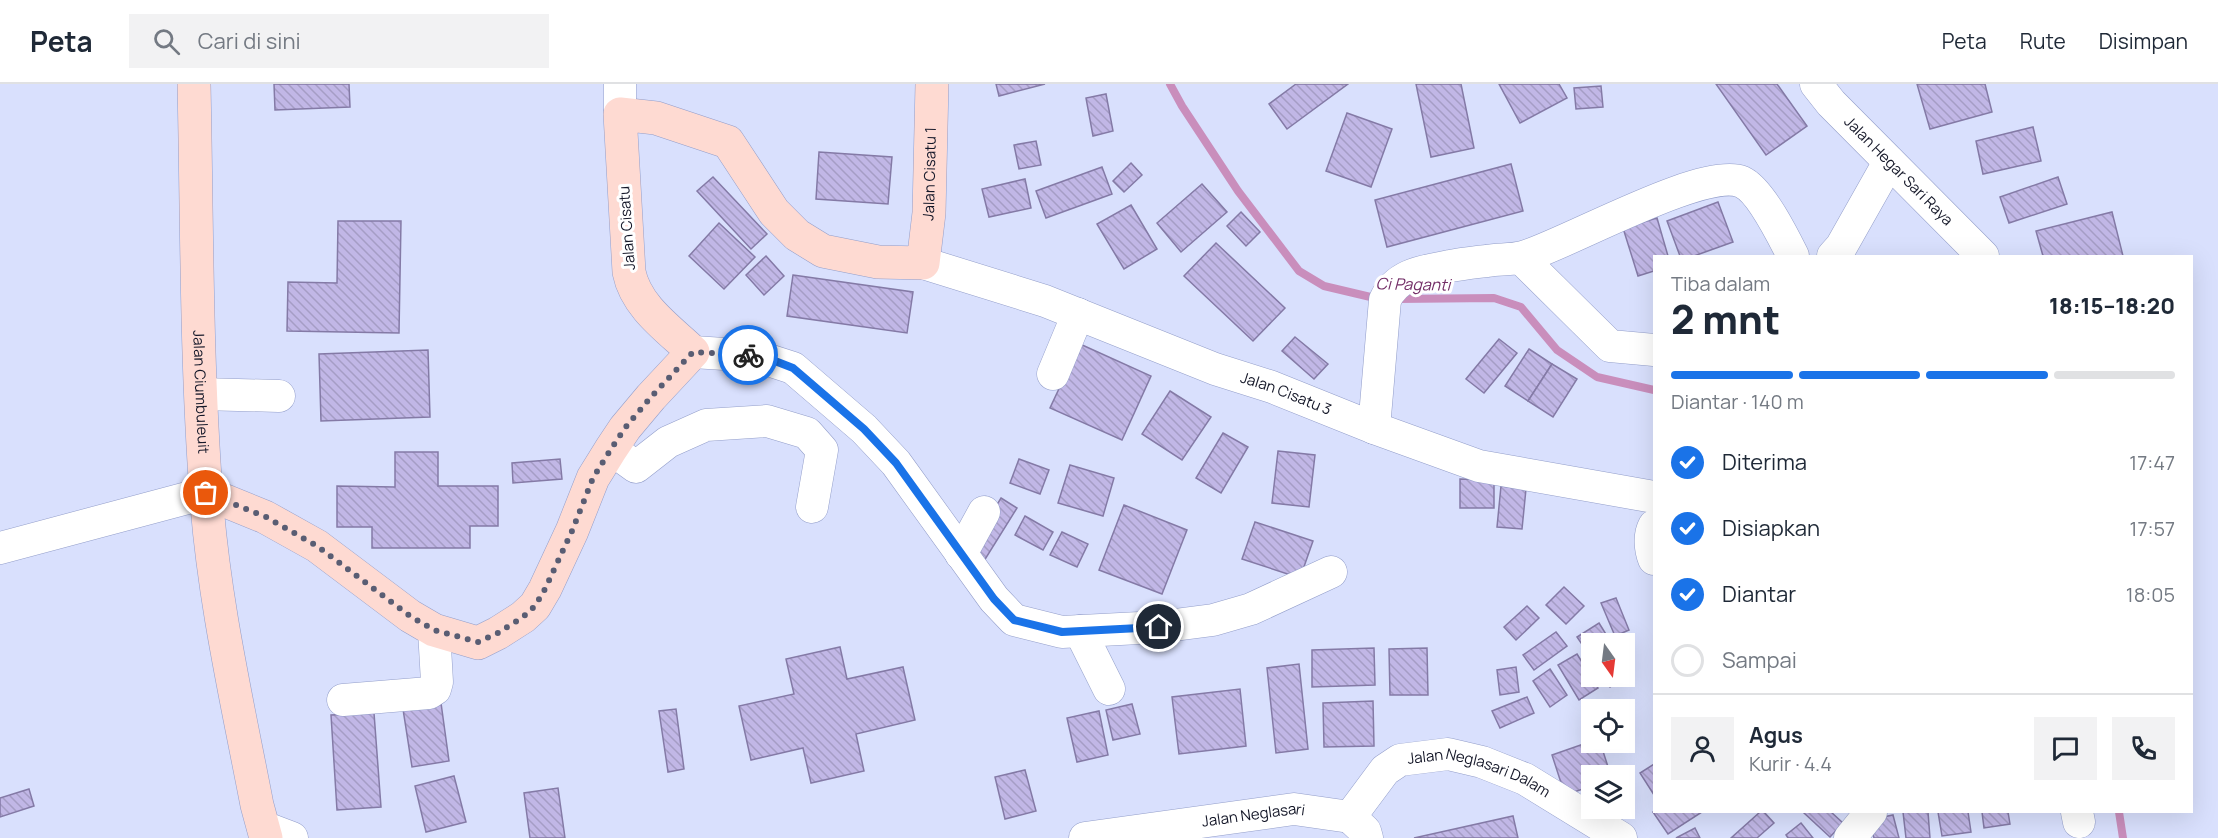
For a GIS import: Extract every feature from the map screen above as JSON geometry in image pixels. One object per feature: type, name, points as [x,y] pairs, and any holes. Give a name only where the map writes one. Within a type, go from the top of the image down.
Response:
[{"type":"street","name":"Jalan Ciumbuleuit","points":[[194,84],[201,394],[206,493],[218,600],[274,834]]},
{"type":"street","name":"Jalan Cisatu 1","points":[[923,263],[929,213],[932,84]]},
{"type":"street","name":"Jalan Hegar Sari Raya","points":[[1816,84],[1831,103],[1982,255]]},
{"type":"street","name":"Jalan Cisatu","points":[[620,99],[656,118],[728,142],[774,212],[796,236],[823,251],[878,262],[923,263]]},
{"type":"street","name":"Jalan Cisatu","points":[[620,99],[629,272],[632,287],[640,301],[693,352]]},
{"type":"street","points":[[1834,255],[1841,247],[1889,162]]},
{"type":"street","points":[[1374,428],[1387,295],[1399,280],[1416,272],[1484,261],[1521,258],[1670,193],[1723,181],[1741,182],[1755,192],[1784,237],[1793,255]]},
{"type":"street","points":[[1521,258],[1610,346],[1653,350]]},
{"type":"street","name":"Jalan Cisatu 3","points":[[923,263],[1045,301],[1215,369],[1272,387],[1374,428],[1479,466],[1653,498]]},
{"type":"street","points":[[1053,374],[1078,314]]},
{"type":"street","points":[[0,549],[206,493],[266,517],[317,546],[410,616],[434,630],[478,642],[498,633],[523,617],[535,606],[572,531],[593,478],[611,449],[651,397],[693,352],[756,356],[793,368],[864,429],[896,463],[994,599],[1014,620],[1062,632],[1159,627],[1213,620],[1251,609],[1331,572]]},
{"type":"street","points":[[201,394],[279,396]]},
{"type":"street","points":[[611,449],[636,467],[668,442],[706,425],[767,421],[807,434],[822,450],[812,507]]},
{"type":"street","points":[[961,554],[984,512]]},
{"type":"street","points":[[1653,528],[1651,542],[1653,553]]},
{"type":"street","points":[[343,700],[429,693],[435,689],[438,682],[434,630]]},
{"type":"street","points":[[1080,631],[1109,689]]},
{"type":"street","name":"Jalan Neglasari Dalam","points":[[1359,828],[1385,770],[1400,760],[1448,754],[1482,762],[1525,779],[1621,838]]},
{"type":"street","name":"Jalan Neglasari","points":[[1085,838],[1294,809],[1359,828]]},
{"type":"street","points":[[1850,838],[1870,813]]},
{"type":"building","points":[[274,84],[349,84],[350,107],[275,110]]},
{"type":"building","points":[[996,84],[1045,84],[999,96]]},
{"type":"building","points":[[1296,84],[1348,84],[1287,129],[1269,104]]},
{"type":"building","points":[[1416,84],[1461,84],[1474,148],[1431,157]]},
{"type":"building","points":[[1499,84],[1559,84],[1567,98],[1520,123]]},
{"type":"building","points":[[1716,84],[1777,84],[1807,126],[1766,155]]},
{"type":"building","points":[[1917,84],[1985,84],[1992,112],[1930,129]]},
{"type":"building","points":[[1601,86],[1603,107],[1576,109],[1574,88]]},
{"type":"building","points":[[1106,94],[1113,131],[1093,136],[1086,98]]},
{"type":"building","points":[[1347,113],[1392,129],[1371,187],[1326,171]]},
{"type":"building","points":[[2033,127],[2041,161],[1983,174],[1976,141]]},
{"type":"building","points":[[1036,141],[1041,165],[1019,169],[1014,145]]},
{"type":"building","points":[[819,152],[892,157],[888,204],[816,199]]},
{"type":"building","points":[[1131,163],[1142,175],[1124,192],[1113,181]]},
{"type":"building","points":[[1511,164],[1523,211],[1387,247],[1375,200]]},
{"type":"building","points":[[1102,167],[1112,194],[1046,218],[1036,191]]},
{"type":"building","points":[[713,177],[767,234],[751,249],[697,191]]},
{"type":"building","points":[[2058,177],[2067,204],[2009,223],[2000,197]]},
{"type":"building","points":[[1025,179],[1031,208],[989,217],[982,189]]},
{"type":"building","points":[[1202,184],[1227,212],[1181,252],[1157,223]]},
{"type":"building","points":[[1718,202],[1733,242],[1697,255],[1680,255],[1667,221]]},
{"type":"building","points":[[1131,205],[1157,249],[1124,269],[1097,224]]},
{"type":"building","points":[[1241,212],[1260,232],[1246,246],[1227,226]]},
{"type":"building","points":[[2112,212],[2123,255],[2043,255],[2036,231]]},
{"type":"building","points":[[1657,218],[1668,255],[1653,255],[1653,271],[1638,276],[1623,228]]},
{"type":"building","points":[[338,221],[401,221],[399,333],[287,331],[288,282],[337,283]]},
{"type":"building","points":[[719,223],[755,257],[724,289],[689,256]]},
{"type":"building","points":[[1216,243],[1285,308],[1253,341],[1184,276]]},
{"type":"building","points":[[766,256],[784,276],[764,295],[746,275]]},
{"type":"building","points":[[793,275],[913,292],[907,333],[787,316]]},
{"type":"building","points":[[1295,337],[1328,364],[1314,379],[1282,351]]},
{"type":"building","points":[[1499,339],[1517,353],[1484,393],[1466,379]]},
{"type":"building","points":[[1080,344],[1151,376],[1122,440],[1050,408]]},
{"type":"building","points":[[1529,349],[1552,364],[1528,401],[1505,386]]},
{"type":"building","points":[[428,350],[430,417],[321,421],[319,354]]},
{"type":"building","points":[[1552,364],[1577,379],[1553,417],[1528,401]]},
{"type":"building","points":[[1170,391],[1211,417],[1182,460],[1142,434]]},
{"type":"building","points":[[1223,433],[1248,447],[1221,493],[1196,478]]},
{"type":"building","points":[[1278,451],[1315,455],[1309,507],[1272,503]]},
{"type":"building","points":[[395,452],[438,452],[438,486],[498,486],[498,526],[470,526],[470,548],[372,548],[372,527],[337,527],[337,486],[395,487]]},
{"type":"building","points":[[560,459],[562,479],[513,483],[512,463]]},
{"type":"building","points":[[1019,459],[1049,470],[1040,494],[1010,483]]},
{"type":"building","points":[[1070,465],[1114,478],[1103,516],[1058,503]]},
{"type":"building","points":[[1460,479],[1494,480],[1494,508],[1460,508]]},
{"type":"building","points":[[1501,486],[1526,489],[1522,529],[1497,527]]},
{"type":"building","points":[[1001,498],[1017,508],[984,561],[968,552]]},
{"type":"building","points":[[1124,505],[1187,530],[1162,594],[1099,570]]},
{"type":"building","points":[[1025,516],[1053,532],[1043,550],[1015,535]]},
{"type":"building","points":[[1255,522],[1313,541],[1300,578],[1242,559]]},
{"type":"building","points":[[1062,532],[1088,544],[1077,567],[1050,555]]},
{"type":"building","points":[[1564,587],[1584,606],[1566,624],[1546,605]]},
{"type":"building","points":[[1616,598],[1629,630],[1614,633],[1601,603]]},
{"type":"building","points":[[1527,606],[1539,618],[1516,640],[1504,627]]},
{"type":"building","points":[[1599,623],[1605,633],[1583,633]]},
{"type":"building","points":[[1556,632],[1567,646],[1534,670],[1523,655]]},
{"type":"building","points":[[840,647],[847,679],[903,667],[915,720],[856,734],[864,771],[811,783],[803,748],[751,760],[739,706],[794,694],[786,659]]},
{"type":"building","points":[[1374,648],[1375,685],[1312,687],[1312,650]]},
{"type":"building","points":[[1427,648],[1428,695],[1390,695],[1389,649]]},
{"type":"building","points":[[1577,654],[1581,660],[1581,687],[1598,688],[1579,700],[1558,665]]},
{"type":"building","points":[[1299,664],[1308,749],[1276,753],[1267,668]]},
{"type":"building","points":[[1516,667],[1519,692],[1500,695],[1497,670]]},
{"type":"building","points":[[1550,669],[1567,695],[1550,707],[1533,681]]},
{"type":"building","points":[[1240,689],[1246,746],[1179,754],[1172,697]]},
{"type":"building","points":[[1527,697],[1534,713],[1500,728],[1492,711]]},
{"type":"building","points":[[1373,701],[1374,746],[1324,747],[1323,703]]},
{"type":"building","points":[[441,703],[449,761],[412,767],[403,709]]},
{"type":"building","points":[[1132,704],[1140,734],[1113,740],[1106,710]]},
{"type":"building","points":[[676,709],[684,769],[668,772],[659,711]]},
{"type":"building","points":[[1099,711],[1108,755],[1077,762],[1067,718]]},
{"type":"building","points":[[374,713],[381,807],[337,810],[331,715]]},
{"type":"building","points":[[1581,745],[1581,753],[1604,753],[1607,765],[1581,765],[1581,790],[1565,795],[1552,755]]},
{"type":"building","points":[[1653,765],[1653,793],[1640,773]]},
{"type":"building","points":[[1025,770],[1036,811],[1005,819],[995,777]]},
{"type":"building","points":[[454,776],[466,822],[426,832],[415,786]]},
{"type":"building","points":[[558,788],[565,838],[530,838],[524,793]]},
{"type":"building","points":[[29,789],[34,806],[0,817],[0,798]]},
{"type":"building","points":[[1654,813],[1700,813],[1668,834]]},
{"type":"building","points":[[1759,813],[1765,813],[1774,823],[1757,838],[1731,838]]},
{"type":"building","points":[[1804,813],[1832,813],[1843,823],[1830,837]]},
{"type":"building","points":[[1903,813],[1928,813],[1930,838],[1906,838]]},
{"type":"building","points":[[1938,813],[1968,813],[1971,832],[1942,836]]},
{"type":"building","points":[[1982,813],[2008,813],[2010,824],[1984,828]]},
{"type":"building","points":[[1893,815],[1899,838],[1874,838],[1869,820]]},
{"type":"building","points":[[1513,816],[1518,838],[1414,838]]},
{"type":"building","points":[[1801,823],[1813,838],[1788,838],[1786,835]]},
{"type":"building","points":[[1695,828],[1700,838],[1676,838]]},
{"type":"waterway","name":"Ci Paganti","points":[[1170,84],[1238,191],[1299,271],[1324,286],[1379,299]]},
{"type":"waterway","name":"Ci Paganti","points":[[1397,299],[1494,298],[1521,307],[1557,350],[1597,377],[1653,390]]},
{"type":"waterway","name":"Ci Paganti","points":[[2119,813],[2123,838]]},
{"type":"way so far","points":[[206,493],[266,517],[317,546],[410,616],[434,630],[478,642],[498,633],[523,617],[535,606],[572,531],[593,478],[625,428],[693,352],[748,355]]},
{"type":"route","points":[[748,355],[793,368],[864,429],[896,463],[994,599],[1014,620],[1062,632],[1159,627]]}]
